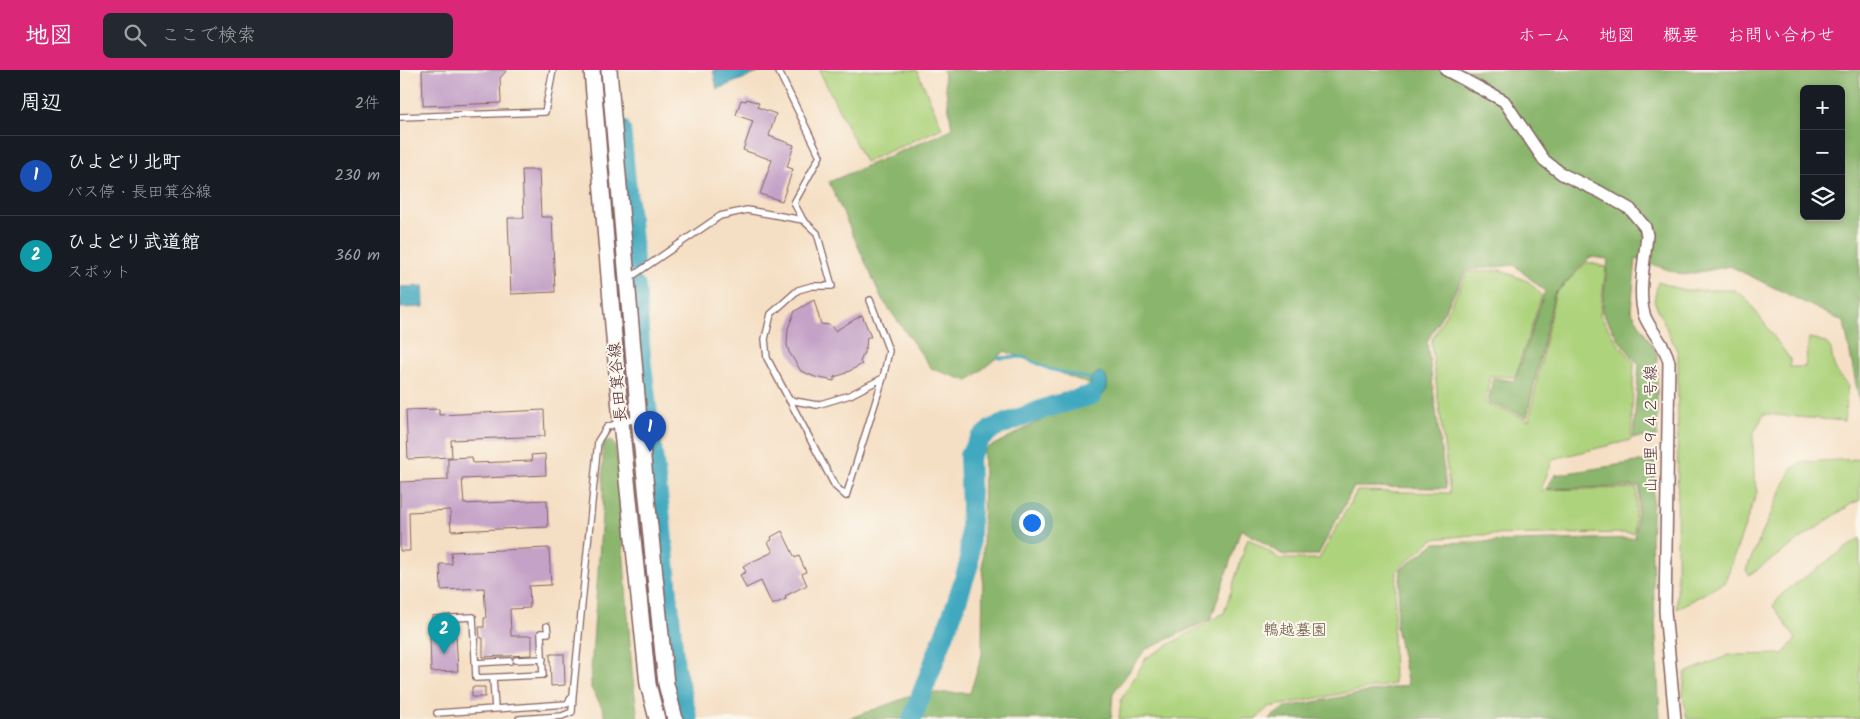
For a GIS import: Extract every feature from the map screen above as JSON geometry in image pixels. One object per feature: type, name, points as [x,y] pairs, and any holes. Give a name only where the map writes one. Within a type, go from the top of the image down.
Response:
[{"type":"street","name":"長田箕谷線","points":[[592,70],[621,422],[648,684],[657,719]]},
{"type":"street","name":"長田箕谷線","points":[[608,70],[638,419],[666,684],[676,719]]},
{"type":"street","name":"山田里９４２号線","points":[[1446,70],[1504,101],[1544,160],[1562,174],[1630,209],[1645,226],[1647,235],[1642,286],[1645,316],[1660,340],[1669,362],[1665,611],[1675,719]]},
{"type":"lane","points":[[400,118],[544,112],[553,70]]},
{"type":"lane","points":[[778,70],[820,156],[794,203],[803,220],[817,233],[832,286],[812,286],[798,290],[771,314],[765,338],[767,358],[835,486],[846,496],[883,378],[889,351],[870,300]]},
{"type":"lane","points":[[627,280],[720,216],[747,210],[803,220]]},
{"type":"lane","points":[[789,400],[817,405],[850,395],[883,378]]},
{"type":"lane","points":[[519,719],[562,716],[572,712],[598,441],[607,427],[638,419]]},
{"type":"lane","points":[[435,619],[473,617],[476,678],[544,675],[541,633],[548,633],[547,626]]},
{"type":"lane","points":[[475,662],[542,659]]},
{"type":"lane","points":[[492,678],[495,709]]},
{"type":"lane","points":[[437,712],[567,704],[573,695]]},
{"type":"green space","points":[[819,70],[917,70],[942,128],[865,162]]},
{"type":"green space","points":[[943,70],[1860,70],[1860,405],[1844,322],[1730,266],[1684,275],[1636,259],[1631,310],[1657,354],[1657,437],[1633,438],[1639,365],[1619,340],[1602,312],[1608,259],[1590,257],[1554,294],[1527,417],[1488,402],[1493,378],[1515,381],[1545,291],[1514,265],[1467,270],[1427,342],[1446,488],[1354,487],[1318,555],[1283,555],[1241,529],[1211,619],[1145,650],[1113,693],[1111,719],[848,719],[919,693],[970,693],[982,655],[984,450],[1101,389],[1005,351],[968,381],[932,369],[882,299],[829,182],[952,129]]},
{"type":"green space","name":"鵯越墓園","points":[[1587,262],[1606,267],[1600,315],[1617,342],[1634,362],[1631,440],[1553,459],[1541,490],[1637,488],[1634,533],[1472,535],[1433,539],[1397,570],[1393,631],[1394,684],[1269,707],[1255,719],[1119,719],[1121,700],[1146,658],[1224,613],[1248,538],[1280,559],[1319,559],[1357,491],[1450,493],[1431,342],[1468,272],[1501,270],[1529,282],[1542,295],[1515,377],[1490,376],[1485,403],[1529,420],[1555,294]]},
{"type":"green space","points":[[1658,282],[1682,290],[1734,290],[1746,298],[1790,359],[1790,367],[1805,367],[1809,338],[1819,340],[1829,346],[1838,374],[1848,385],[1844,421],[1764,414],[1753,434],[1754,478],[1757,492],[1725,582],[1677,609],[1678,353],[1654,301]]},
{"type":"green space","points":[[606,441],[611,441],[615,445],[617,461],[632,673],[638,719],[605,719],[603,709],[591,688],[603,500],[603,449]]},
{"type":"green space","points":[[1860,459],[1860,500],[1851,504],[1749,575],[1746,570],[1791,469],[1803,462]]},
{"type":"green space","points":[[1655,461],[1651,539],[1660,719],[1268,719],[1286,707],[1408,685],[1396,627],[1401,569],[1435,543],[1635,538],[1640,486],[1546,489],[1555,475],[1636,462]]},
{"type":"green space","points":[[1860,538],[1860,715],[1858,719],[1687,719],[1683,695],[1685,673],[1729,655],[1783,654],[1796,639],[1773,606],[1783,593]]},
{"type":"water","points":[[713,70],[762,70],[763,71],[717,89]]},
{"type":"water","points":[[423,286],[424,307],[400,308],[400,287]]},
{"type":"water","points":[[1099,372],[1104,374],[1106,378],[1107,389],[1101,397],[1092,397],[1090,378]]},
{"type":"building","points":[[422,70],[507,70],[500,78],[501,103],[423,106]]},
{"type":"building","points":[[747,99],[759,103],[757,107],[776,114],[769,136],[794,145],[787,167],[793,169],[782,201],[760,194],[772,160],[743,150],[753,121],[736,115],[741,100],[746,101]]},
{"type":"building","points":[[522,170],[539,170],[541,217],[552,217],[555,292],[511,294],[508,218],[524,218]]},
{"type":"building","points":[[814,300],[821,324],[830,325],[835,331],[862,315],[871,337],[867,337],[866,347],[860,362],[862,364],[834,377],[834,381],[815,377],[801,371],[789,352],[787,345],[788,328],[795,311]]},
{"type":"building","points":[[439,409],[439,415],[544,410],[545,436],[451,440],[452,457],[408,459],[406,410]]},
{"type":"building","points":[[545,454],[546,475],[462,479],[464,504],[547,500],[548,527],[451,531],[450,510],[409,512],[410,551],[400,551],[400,482],[448,480],[448,458],[472,457],[473,463],[532,461],[531,455]]},
{"type":"building","points":[[782,531],[795,558],[799,556],[806,572],[802,574],[807,585],[785,596],[786,599],[772,605],[761,581],[746,588],[740,575],[746,572],[743,566],[773,552],[768,542],[772,540],[771,537]]},
{"type":"building","points":[[549,548],[551,585],[529,586],[530,608],[510,609],[511,636],[532,636],[532,655],[483,657],[483,638],[480,638],[479,627],[484,627],[484,618],[486,618],[484,588],[441,590],[440,564],[452,564],[451,552]]},
{"type":"building","points":[[456,636],[458,671],[431,672],[430,637]]},
{"type":"building","points":[[550,654],[564,654],[565,685],[551,686]]},
{"type":"building","points":[[472,687],[485,687],[485,697],[472,697]]},
{"type":"waterway","points":[[621,129],[634,262]]},
{"type":"waterway","points":[[636,287],[641,357],[661,519],[675,668],[688,719]]},
{"type":"waterway","points":[[998,358],[1023,357],[1049,369],[1090,379]]},
{"type":"waterway","points":[[912,719],[955,607],[969,564],[971,506],[969,456],[980,439],[993,428],[1049,407],[1092,395]]},
{"type":"place","name":"ひよどり北町","points":[[650,452]]},
{"type":"place","name":"ひよどり武道館","points":[[444,654]]}]
